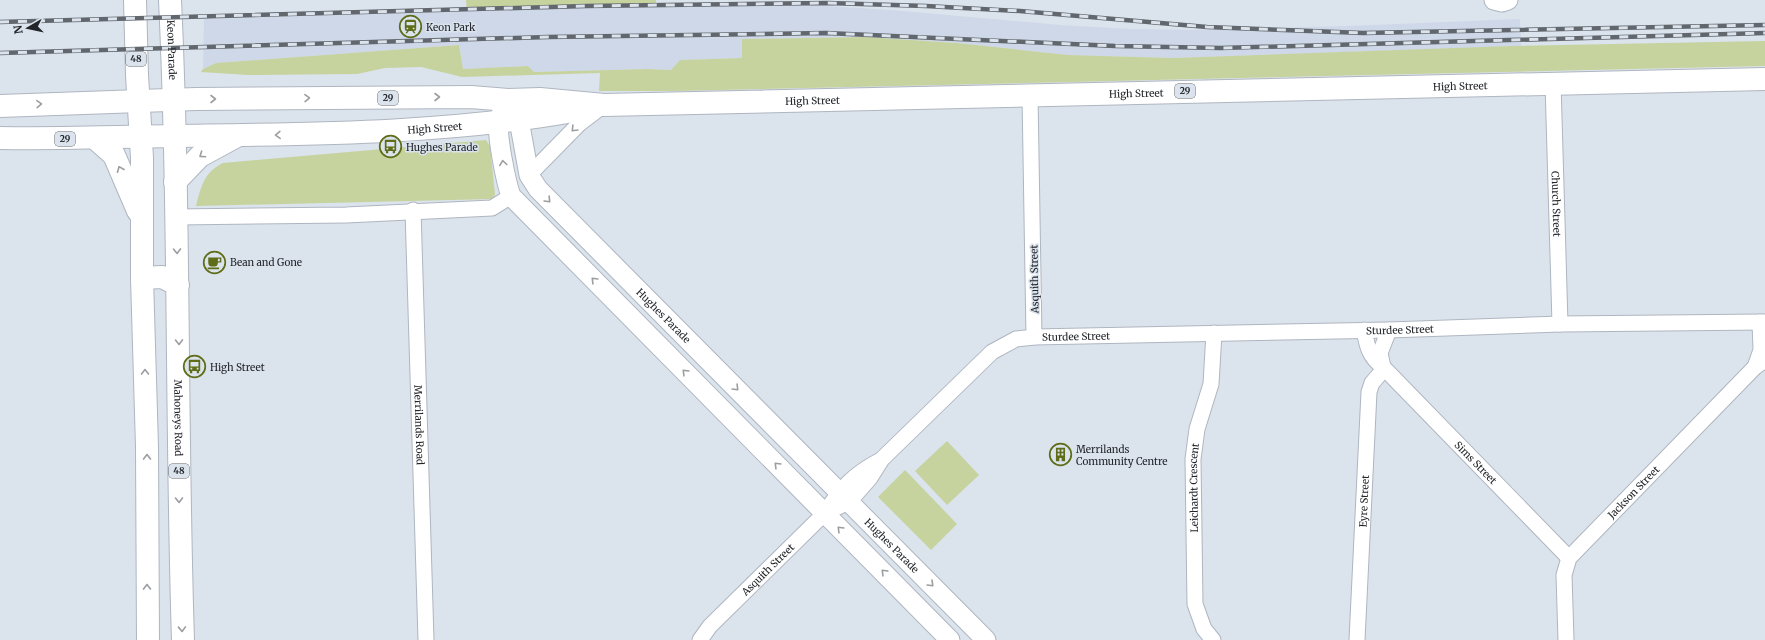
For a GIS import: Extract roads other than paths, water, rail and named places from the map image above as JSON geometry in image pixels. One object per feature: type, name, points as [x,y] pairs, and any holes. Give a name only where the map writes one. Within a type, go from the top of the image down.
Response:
[{"type":"main road","name":"48","points":[[135,0],[138,102],[142,158],[141,217],[147,446],[148,640]]},
{"type":"main road","name":"Keon Parade","points":[[170,0],[174,100]]},
{"type":"main road","name":"High Street","points":[[0,106],[174,100],[457,97],[508,100],[540,99],[604,105],[1765,79]]},
{"type":"main road","name":"Mahoneys Road","points":[[174,100],[178,285],[179,501],[183,640]]},
{"type":"main road","name":"High Street","points":[[0,138],[96,139],[175,136],[236,136],[393,130],[509,120],[604,105]]},
{"type":"main road","points":[[175,182],[200,156],[236,136]]},
{"type":"main road","points":[[96,139],[114,155],[141,217]]},
{"type":"main road","points":[[142,278],[162,277],[178,285]]},
{"type":"street","points":[[1494,0],[1502,2],[1508,0]]},
{"type":"street","name":"Church Street","points":[[1553,83],[1560,324]]},
{"type":"street","name":"Asquith Street","points":[[700,640],[710,626],[825,513],[844,497],[864,469],[882,459],[992,352],[1016,339],[1034,337],[1030,95]]},
{"type":"street","name":"Hughes Parade","points":[[508,100],[509,120],[506,183],[511,196],[950,640]]},
{"type":"street","points":[[529,175],[579,124],[604,105]]},
{"type":"street","name":"Hughes Parade","points":[[509,120],[529,175],[538,189],[844,497],[978,637]]},
{"type":"street","points":[[176,217],[346,215],[413,210],[492,208],[511,196]]},
{"type":"street","name":"Merrilands Road","points":[[413,210],[426,640]]},
{"type":"street","points":[[553,239],[570,222]]},
{"type":"street","name":"Sturdee Street","points":[[1034,337],[1388,330],[1560,324],[1762,322]]},
{"type":"street","name":"Jackson Street","points":[[1566,640],[1564,575],[1569,558],[1760,364],[1762,322]]},
{"type":"street","name":"Sims Street","points":[[1364,330],[1369,352],[1374,360],[1384,368],[1569,558]]},
{"type":"street","points":[[1384,368],[1380,353],[1388,330]]},
{"type":"street","name":"Leichardt Crescent","points":[[1213,640],[1204,628],[1195,604],[1193,459],[1197,429],[1211,384],[1214,333]]},
{"type":"street","name":"Eyre Street","points":[[1357,640],[1369,392],[1372,383],[1384,368]]},
{"type":"street","name":"Asquith Street","points":[[688,640],[710,626]]},
{"type":"railway","points":[[0,22],[586,6],[828,3],[1020,11],[1207,27],[1363,33],[1765,25]]},
{"type":"railway","points":[[0,53],[548,37],[826,33],[1115,46],[1221,48],[1765,33]]},
{"type":"place","name":"Keon Park","points":[[411,27]]},
{"type":"place","name":"Hughes Parade","points":[[390,147]]},
{"type":"place","name":"Bean and Gone","points":[[215,262]]},
{"type":"place","name":"High Street","points":[[195,367]]},
{"type":"place","name":"Merrilands Community Centre","points":[[1060,455]]}]
